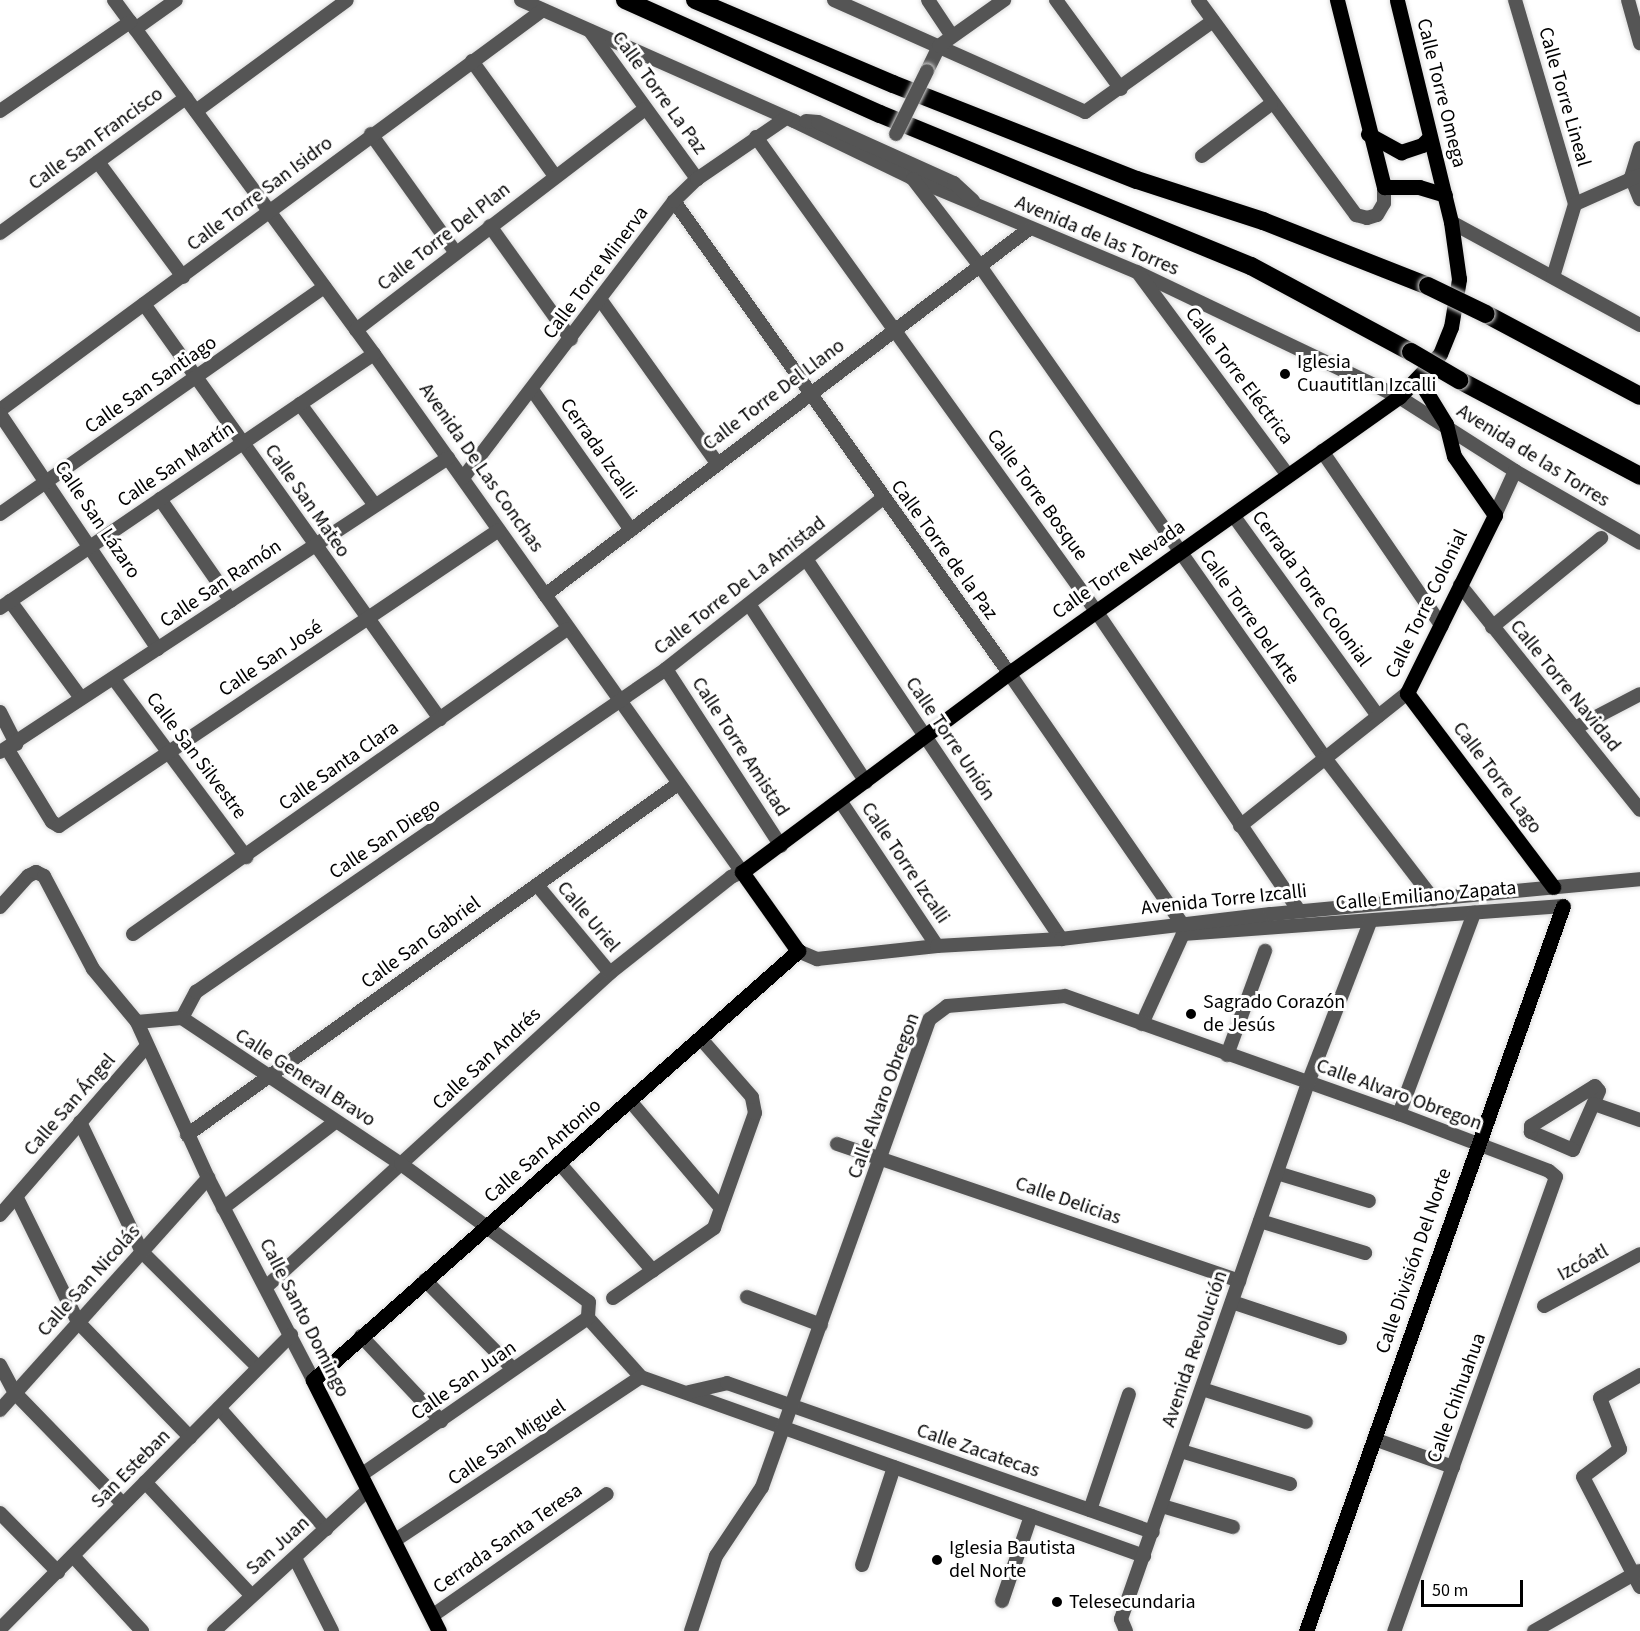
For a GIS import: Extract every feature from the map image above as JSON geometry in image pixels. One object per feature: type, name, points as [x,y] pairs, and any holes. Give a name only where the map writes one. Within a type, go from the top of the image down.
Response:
[{"type":"highway","points":[[625,0],[880,114],[1251,266],[1640,476]]},
{"type":"highway","points":[[695,0],[893,84],[1126,175],[1263,221],[1428,286],[1486,314],[1640,396]]},
{"type":"main road","points":[[1337,0],[1368,134],[1384,188],[1419,187],[1445,195]]},
{"type":"main road","name":"Calle Torre Omega","points":[[1397,0],[1451,222]]},
{"type":"main road","points":[[1368,134],[1401,152],[1412,150],[1430,137]]},
{"type":"main road","name":"Calle Torre Nevada","points":[[742,872],[841,802],[1009,673],[1399,397],[1419,380],[1440,354],[1452,327],[1459,279],[1451,222]]},
{"type":"main road","points":[[1419,380],[1446,424],[1454,456],[1495,515]]},
{"type":"main road","name":"Calle Torre Colonial","points":[[1407,693],[1495,515]]},
{"type":"main road","name":"Calle Torre Lago","points":[[1407,693],[1553,887]]},
{"type":"main road","name":"Avenida De Las Conchas","points":[[742,872],[798,951]]},
{"type":"main road","name":"Calle División Del Norte","points":[[1306,1631],[1563,906]]},
{"type":"main road","name":"Calle San Antonio","points":[[313,1380],[424,1280],[561,1165],[798,951]]},
{"type":"main road","name":"Calle Santo Domingo","points":[[313,1380],[439,1631]]},
{"type":"street","name":"Avenida De Las Conchas","points":[[114,0],[374,354],[567,629],[742,872]]},
{"type":"street","points":[[0,111],[132,25],[176,0]]},
{"type":"street","points":[[196,111],[347,0]]},
{"type":"street","name":"Avenida de las Torres","points":[[520,0],[790,119],[912,178],[1029,229],[1137,272],[1399,397],[1446,424],[1515,471],[1640,543]]},
{"type":"street","points":[[834,0],[1076,110],[1093,110],[1213,21]]},
{"type":"street","points":[[928,0],[952,36]]},
{"type":"street","points":[[887,154],[939,46],[1004,0]]},
{"type":"street","points":[[1056,0],[1121,89]]},
{"type":"street","points":[[1198,0],[1271,104],[1356,215],[1367,218],[1377,215],[1384,203],[1384,188]]},
{"type":"street","name":"Calle Torre Lineal","points":[[1515,0],[1575,204]]},
{"type":"street","points":[[1628,0],[1640,43]]},
{"type":"street","name":"Calle Torre San Isidro","points":[[0,412],[269,213],[371,134],[543,10]]},
{"type":"street","name":"Calle Torre La Paz","points":[[589,30],[697,179]]},
{"type":"street","points":[[471,61],[555,176]]},
{"type":"street","name":"Calle San Francisco","points":[[0,233],[186,98]]},
{"type":"street","points":[[1202,156],[1271,104]]},
{"type":"street","name":"Calle Torre Del Plan","points":[[356,330],[490,225],[645,109]]},
{"type":"street","points":[[790,119],[818,122],[954,183],[982,208]]},
{"type":"street","name":"Calle Torre Minerva","points":[[463,478],[533,391],[674,201],[697,179],[756,137],[790,119]]},
{"type":"street","points":[[371,134],[456,253]]},
{"type":"street","name":"Calle Torre Bosque","points":[[756,137],[1096,610],[1299,911]]},
{"type":"street","points":[[1640,148],[1635,176],[1640,199]]},
{"type":"street","points":[[98,162],[183,277]]},
{"type":"street","points":[[1553,277],[1575,204],[1635,176]]},
{"type":"street","name":"Calle Torre Del Arte","points":[[912,178],[980,266],[1325,758],[1433,899]]},
{"type":"street","name":"Calle Torre de la Paz","points":[[674,201],[882,499],[1009,673],[1182,929]]},
{"type":"street","points":[[1451,222],[1640,325]]},
{"type":"street","points":[[490,225],[571,339]]},
{"type":"street","name":"Calle Torre Del Llano","points":[[545,595],[808,393],[1029,229]]},
{"type":"street","name":"Calle Torre Eléctrica","points":[[1137,272],[1288,475]]},
{"type":"street","name":"Calle San Santiago","points":[[0,514],[324,287]]},
{"type":"street","points":[[600,299],[717,463]]},
{"type":"street","name":"Calle San Mateo","points":[[144,304],[440,719]]},
{"type":"street","name":"Calle San Martín","points":[[5,605],[374,354]]},
{"type":"street","name":"Cerrada Izcalli","points":[[533,391],[631,530]]},
{"type":"street","points":[[300,404],[374,504]]},
{"type":"street","name":"Calle San Lázaro","points":[[0,412],[92,545],[158,649]]},
{"type":"street","points":[[1322,451],[1442,626]]},
{"type":"street","name":"Calle San Ramón","points":[[8,748],[81,698],[231,602],[374,504],[448,458]]},
{"type":"street","name":"Calle Torre Colonial","points":[[1495,515],[1515,471]]},
{"type":"street","points":[[160,499],[231,602]]},
{"type":"street","name":"Calle Torre De La Amistad","points":[[620,702],[666,669],[882,499]]},
{"type":"street","name":"Cerrada Torre Colonial","points":[[1233,514],[1378,716]]},
{"type":"street","name":"Calle San José","points":[[8,748],[52,822],[59,826],[66,823],[169,751],[499,530]]},
{"type":"street","points":[[1492,627],[1601,538]]},
{"type":"street","name":"Calle Torre Unión","points":[[806,559],[1061,939]]},
{"type":"street","name":"Calle Torre Navidad","points":[[1460,585],[1640,810]]},
{"type":"street","points":[[749,604],[866,782]]},
{"type":"street","points":[[5,605],[81,698]]},
{"type":"street","name":"Calle Santa Clara","points":[[133,934],[246,857],[567,629]]},
{"type":"street","name":"Calle Torre Amistad","points":[[666,669],[781,846]]},
{"type":"street","name":"Calle San Silvestre","points":[[114,679],[246,857]]},
{"type":"street","name":"Calle Torre Colonial","points":[[1240,826],[1407,693]]},
{"type":"street","points":[[1575,728],[1640,694]]},
{"type":"street","name":"Calle San Diego","points":[[182,1018],[196,992],[620,702]]},
{"type":"street","points":[[0,712],[8,748]]},
{"type":"street","name":"Calle San Gabriel","points":[[187,1135],[678,784]]},
{"type":"street","name":"Calle Torre Izcalli","points":[[841,802],[937,946]]},
{"type":"street","points":[[0,907],[36,872],[44,876],[93,969],[137,1022],[182,1018]]},
{"type":"street","name":"Calle San Andrés","points":[[266,1287],[609,973],[731,877],[742,872]]},
{"type":"street","name":"Avenida Torre Izcalli","points":[[812,959],[937,946],[1182,929],[1299,911],[1640,879]]},
{"type":"street","name":"Calle Uriel","points":[[537,885],[609,973]]},
{"type":"street","name":"Calle Emiliano Zapata","points":[[1182,929],[1370,922],[1563,906]]},
{"type":"street","points":[[1399,1114],[1474,913]]},
{"type":"street","name":"Avenida Revolución","points":[[1124,1629],[1121,1619],[1308,1083],[1370,922]]},
{"type":"street","points":[[1142,1024],[1182,929]]},
{"type":"street","name":"Avenida De Las Conchas","points":[[798,951],[812,959]]},
{"type":"street","points":[[1227,1055],[1265,951]]},
{"type":"street","name":"Calle Alvaro Obregon","points":[[691,1631],[716,1556],[762,1487],[883,1157],[930,1019],[937,1010],[947,1006],[1065,996],[1399,1114],[1549,1171],[1556,1177]]},
{"type":"street","name":"Calle General Bravo","points":[[182,1018],[267,1078],[401,1164],[489,1227],[590,1311],[641,1377]]},
{"type":"street","name":"Calle Santo Domingo","points":[[137,1022],[146,1047],[208,1178],[313,1380]]},
{"type":"street","points":[[613,1298],[708,1235],[721,1208],[755,1105],[701,1039]]},
{"type":"street","name":"Calle San Ángel","points":[[0,1215],[146,1047]]},
{"type":"street","points":[[1596,1086],[1599,1091],[1594,1104],[1573,1150],[1529,1129],[1596,1086]]},
{"type":"street","points":[[631,1102],[721,1208]]},
{"type":"street","points":[[1594,1104],[1640,1120]]},
{"type":"street","points":[[80,1122],[141,1252],[258,1367]]},
{"type":"street","points":[[223,1208],[335,1122]]},
{"type":"street","name":"Calle Delicias","points":[[837,1144],[883,1157],[1239,1281]]},
{"type":"street","points":[[561,1165],[653,1271]]},
{"type":"street","points":[[1277,1173],[1369,1202]]},
{"type":"street","name":"Calle Chihuahua","points":[[1394,1631],[1556,1177]]},
{"type":"street","name":"Calle San Nicolás","points":[[0,1410],[208,1178]]},
{"type":"street","points":[[17,1198],[78,1322],[190,1437]]},
{"type":"street","points":[[1260,1221],[1365,1253]]},
{"type":"street","name":"Izcóatl","points":[[1544,1306],[1639,1256]]},
{"type":"street","points":[[424,1280],[513,1369]]},
{"type":"street","points":[[747,1297],[821,1325]]},
{"type":"street","points":[[1232,1302],[1340,1338]]},
{"type":"street","name":"Calle San Juan","points":[[361,1475],[441,1421],[590,1311]]},
{"type":"street","name":"San Esteban","points":[[4,1629],[123,1504],[291,1335]]},
{"type":"street","points":[[361,1336],[441,1421]]},
{"type":"street","points":[[0,1365],[15,1393],[123,1504]]},
{"type":"street","points":[[1640,1375],[1600,1398],[1620,1449],[1583,1477],[1636,1572],[1640,1587]]},
{"type":"street","points":[[641,1377],[689,1392],[1144,1556]]},
{"type":"street","name":"Calle San Miguel","points":[[394,1541],[641,1377]]},
{"type":"street","name":"Calle Zacatecas","points":[[689,1392],[727,1383],[1153,1532]]},
{"type":"street","points":[[1202,1389],[1306,1422]]},
{"type":"street","points":[[1090,1510],[1129,1394]]},
{"type":"street","points":[[219,1408],[326,1530]]},
{"type":"street","points":[[874,1460],[882,1438]]},
{"type":"street","points":[[1374,1439],[1453,1467]]},
{"type":"street","points":[[1181,1451],[1290,1484]]},
{"type":"street","points":[[862,1565],[894,1467]]},
{"type":"street","points":[[146,1482],[252,1596]]},
{"type":"street","name":"San Juan","points":[[219,1629],[368,1490]]},
{"type":"street","name":"Cerrada Santa Teresa","points":[[432,1616],[607,1494]]},
{"type":"street","points":[[1162,1506],[1233,1527]]},
{"type":"street","points":[[0,1514],[58,1572]]},
{"type":"street","points":[[1002,1601],[1031,1516]]},
{"type":"street","points":[[73,1556],[142,1631]]},
{"type":"street","points":[[295,1558],[332,1631]]},
{"type":"street","points":[[1534,1631],[1636,1572]]},
{"type":"place","name":"Iglesia Cuautitlan Izcalli","points":[[1285,374]]},
{"type":"place","name":"Sagrado Corazón de Jesús","points":[[1191,1014]]},
{"type":"place","name":"Iglesia Bautista del Norte","points":[[937,1560]]},
{"type":"place","name":"Telesecundaria","points":[[1057,1602]]}]
